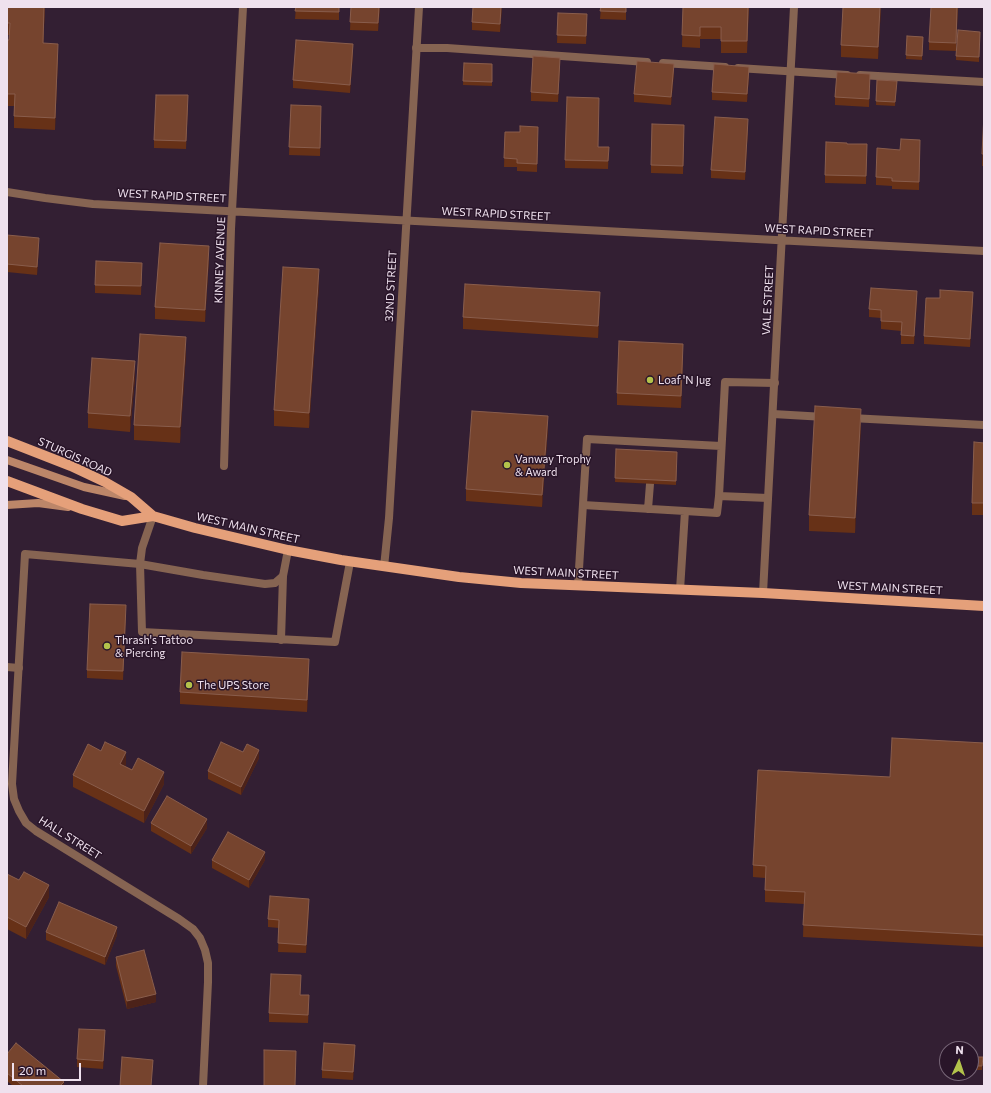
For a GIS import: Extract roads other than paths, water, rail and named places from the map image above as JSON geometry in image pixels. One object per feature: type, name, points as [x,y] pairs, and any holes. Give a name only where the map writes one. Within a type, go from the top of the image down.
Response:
[{"type":"main road","name":"STURGIS ROAD","points":[[7,441],[71,466],[131,497]]},
{"type":"main road","points":[[7,482],[82,509]]},
{"type":"main road","name":"WEST MAIN STREET","points":[[131,497],[153,516],[195,528],[288,550],[350,562],[490,581],[763,593],[984,606]]},
{"type":"main road","name":"WEST MAIN STREET","points":[[82,509],[122,521],[153,516]]},
{"type":"street","name":"KINNEY AVENUE","points":[[224,466],[233,210],[243,7]]},
{"type":"street","name":"32ND STREET","points":[[384,567],[389,518],[418,7]]},
{"type":"street","name":"VALE STREET","points":[[763,593],[794,7]]},
{"type":"street","points":[[416,48],[455,49],[791,72],[984,82]]},
{"type":"street","name":"WEST RAPID STREET","points":[[7,192],[93,204],[233,210],[984,251]]},
{"type":"street","points":[[583,505],[717,513],[725,382],[775,383]]},
{"type":"street","points":[[773,414],[984,425]]},
{"type":"street","points":[[578,586],[587,439],[651,446],[721,446]]},
{"type":"street","name":"WEST MAIN STREET","points":[[7,460],[84,487],[131,497]]},
{"type":"street","points":[[648,509],[650,484]]},
{"type":"street","points":[[719,496],[768,498]]},
{"type":"street","name":"WEST MAIN STREET","points":[[7,505],[38,503],[82,509]]},
{"type":"street","points":[[680,590],[685,511]]},
{"type":"street","points":[[153,516],[142,548],[140,564],[142,632],[336,642],[350,562]]},
{"type":"street","points":[[281,640],[283,576],[288,550]]},
{"type":"street","name":"HALL STREET","points":[[203,1086],[208,963],[200,938],[193,929],[179,919],[36,831],[26,824],[18,811],[14,799],[12,784],[25,554],[140,564],[250,582],[275,583],[283,576]]},
{"type":"street","points":[[7,667],[19,668]]},
{"type":"place","name":"Loaf 'N Jug","points":[[650,380]]},
{"type":"place","name":"Vanway Trophy & Award","points":[[507,465]]},
{"type":"place","name":"Thrash's Tattoo & Piercing","points":[[107,646]]},
{"type":"place","name":"The UPS Store","points":[[189,685]]}]
